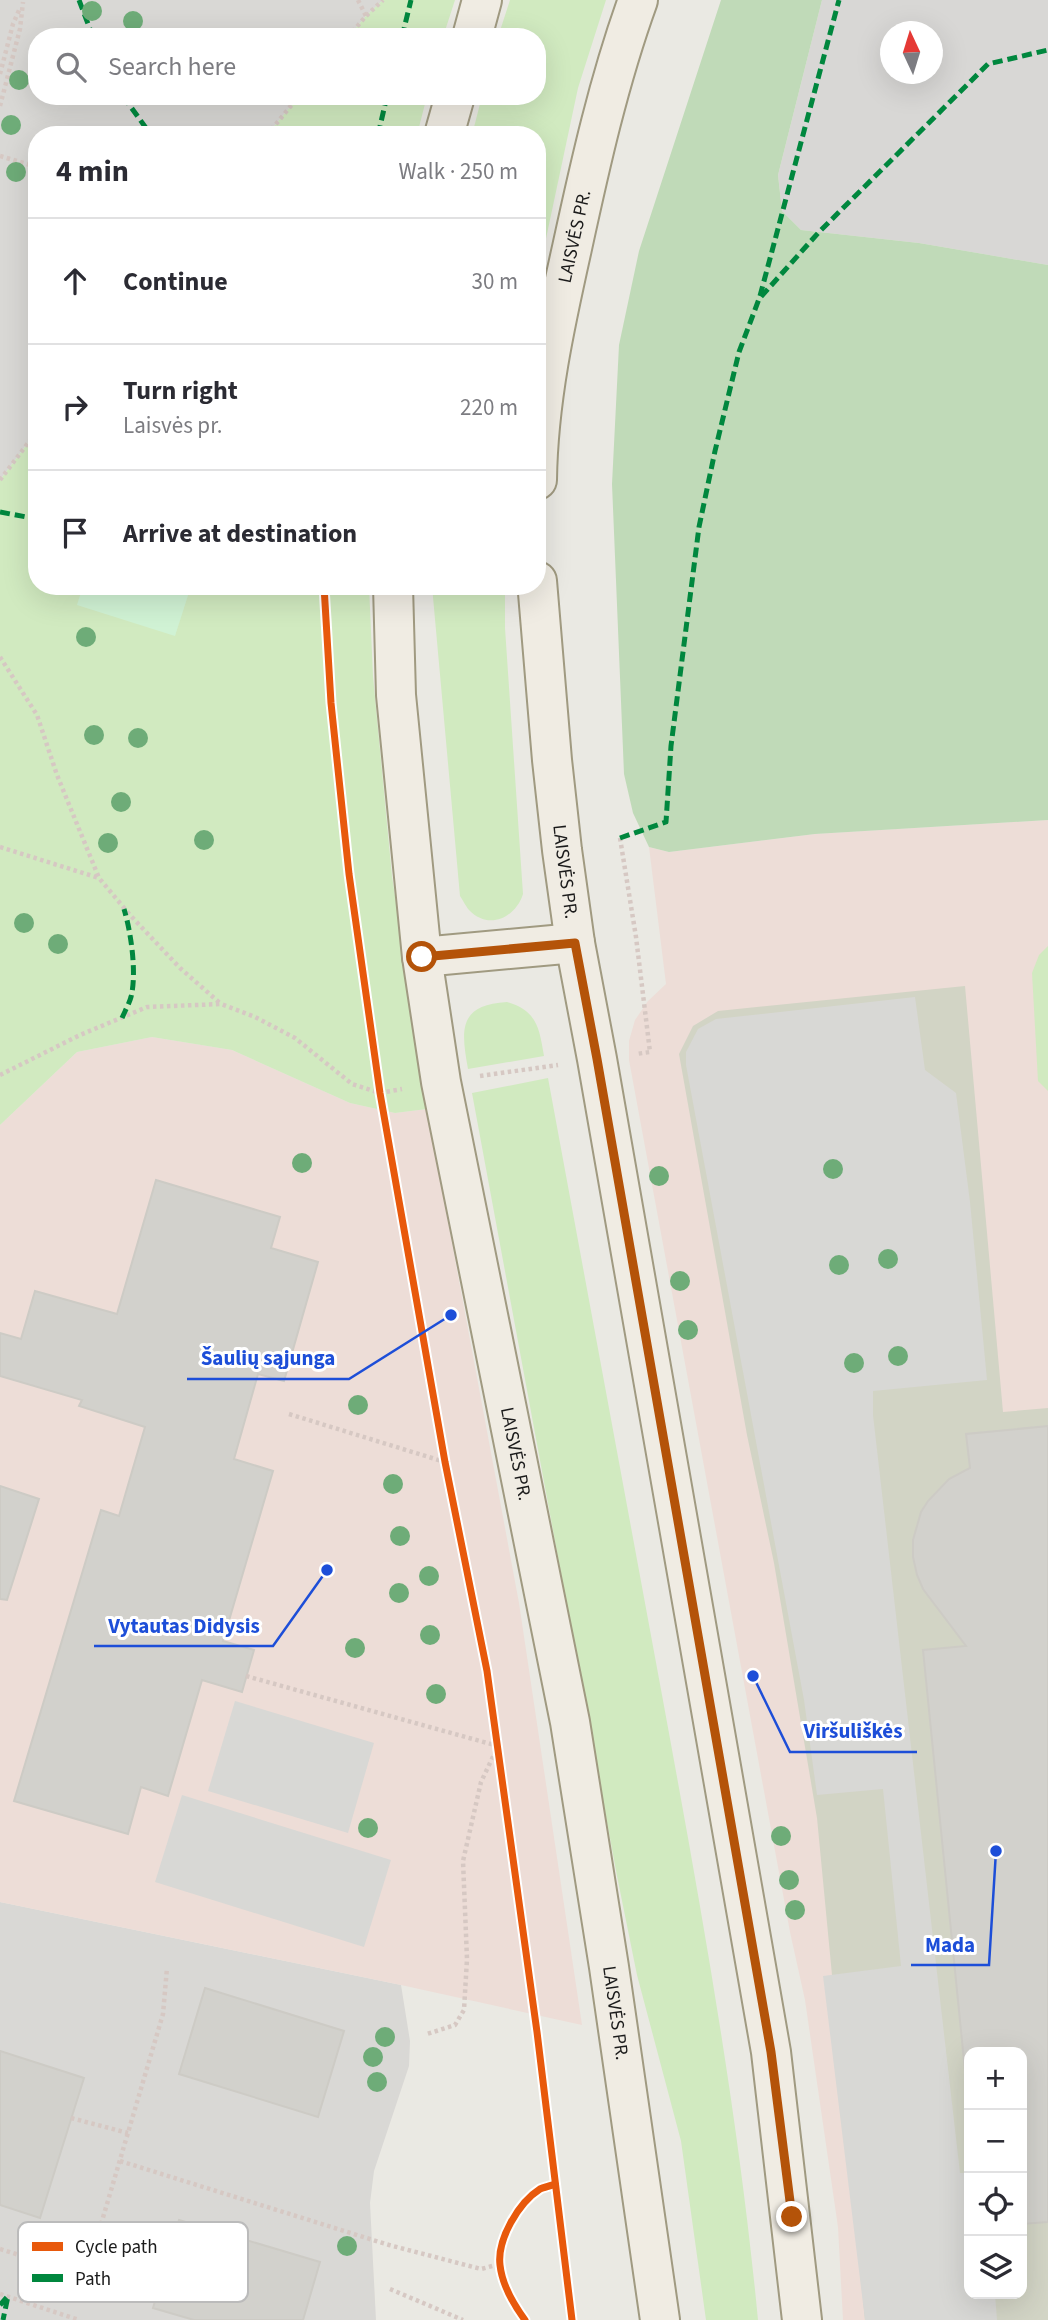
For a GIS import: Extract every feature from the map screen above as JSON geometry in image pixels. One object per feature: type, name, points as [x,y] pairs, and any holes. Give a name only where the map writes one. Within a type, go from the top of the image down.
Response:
[{"type":"main road","points":[[474,28],[482,0]]},
{"type":"main road","name":"LAISVĖS PR.","points":[[546,388],[553,335],[594,148],[638,0]]},
{"type":"main road","points":[[447,126],[452,105]]},
{"type":"main road","name":"LAISVĖS PR.","points":[[393,595],[396,695],[422,957],[444,1096],[570,1722],[609,1967],[660,2320]]},
{"type":"main road","name":"LAISVĖS PR.","points":[[538,595],[552,761],[575,943],[771,2052],[802,2320]]},
{"type":"main road","points":[[422,957],[575,943]]},
{"type":"path","points":[[358,0],[366,16]]},
{"type":"path","points":[[356,28],[383,0]]},
{"type":"path","points":[[0,74],[13,24],[23,1]]},
{"type":"path","points":[[0,106],[20,29],[23,1]]},
{"type":"path","points":[[274,126],[292,105]]},
{"type":"path","points":[[0,156],[28,164]]},
{"type":"path","points":[[0,480],[28,443]]},
{"type":"path","points":[[0,657],[37,715],[57,775],[99,878],[130,915],[180,968],[221,1004],[255,1017],[295,1038],[352,1084],[380,1093]]},
{"type":"path","points":[[0,847],[99,878]]},
{"type":"path","points":[[2,1073],[80,1035],[147,1007],[221,1004]]},
{"type":"path","points":[[289,1414],[445,1462]]},
{"type":"path","points":[[246,1676],[498,1746],[481,1782],[463,1861],[467,1959],[464,2010],[454,2025],[427,2034]]},
{"type":"path","points":[[102,2222],[163,2014],[167,1968]]},
{"type":"path","points":[[71,2118],[128,2133]]},
{"type":"path","points":[[120,2161],[389,2245],[481,2269],[500,2264]]},
{"type":"path","points":[[0,2249],[18,2255]]},
{"type":"path","points":[[390,2289],[463,2320]]},
{"type":"path","points":[[0,2294],[18,2300]]},
{"type":"path","points":[[24,2302],[79,2320]]},
{"type":"shaded area","points":[[0,0],[383,0],[356,28],[28,28],[28,105],[292,105],[274,126],[28,126],[28,443],[0,480]]},
{"type":"shaded area","points":[[822,0],[1048,0],[1048,265],[919,243],[801,230],[782,211],[778,175]]},
{"type":"shaded area","points":[[1048,820],[1048,2320],[843,2320],[838,2227],[805,2000],[790,1932],[629,1060],[629,1041],[635,1020],[648,1001],[666,984],[649,847],[669,852],[815,834]]},
{"type":"shaded area","points":[[965,986],[1003,1412],[1048,1408],[1048,2320],[865,2320],[817,1818],[774,1563],[747,1435],[679,1054],[693,1026],[718,1011]]},
{"type":"shaded area","points":[[915,997],[925,1070],[956,1093],[970,1202],[987,1380],[873,1391],[873,1415],[960,2173],[964,2173],[964,2299],[995,2299],[997,2320],[865,2320],[823,1976],[901,1966],[883,1789],[817,1795],[804,1700],[686,1065],[686,1052],[698,1029],[716,1019]]},
{"type":"shaded area","points":[[152,1037],[232,1050],[350,1103],[395,1113],[427,1109],[519,1603],[582,2025],[0,1902],[0,1125],[77,1052]]},
{"type":"shaded area","points":[[235,1701],[374,1743],[348,1833],[208,1791]]},
{"type":"shaded area","points":[[182,1795],[391,1860],[364,1947],[155,1882]]},
{"type":"shaded area","points":[[0,1902],[401,1985],[410,2041],[409,2066],[374,2171],[370,2203],[376,2320],[0,2320]]},
{"type":"green space","points":[[383,0],[455,0],[446,28],[356,28]]},
{"type":"green space","points":[[510,0],[606,0],[578,88],[546,239],[546,126],[474,126],[480,105],[546,105],[546,28],[501,28]]},
{"type":"green space","points":[[721,0],[822,0],[778,175],[782,211],[801,230],[919,243],[1048,265],[1048,820],[815,834],[669,852],[649,847],[633,813],[624,774],[612,484],[619,345],[639,251]]},
{"type":"green space","points":[[292,105],[425,105],[419,126],[274,126]]},
{"type":"green space","points":[[28,443],[28,595],[369,595],[373,676],[392,876],[427,1109],[395,1113],[350,1103],[232,1050],[152,1037],[77,1052],[0,1125],[0,480]]},
{"type":"green space","points":[[80,595],[188,595],[175,636],[77,605]]},
{"type":"green space","points":[[433,595],[505,595],[523,894],[508,915],[493,920],[477,916],[468,909],[460,896]]},
{"type":"green space","points":[[1048,946],[1048,1091],[1038,1081],[1032,973],[1039,955]]},
{"type":"green space","points":[[507,1002],[531,1015],[538,1029],[544,1056],[468,1069],[464,1042],[466,1022],[479,1008]]},
{"type":"green space","points":[[548,1078],[704,1928],[740,2163],[758,2320],[706,2320],[681,2141],[637,1975],[617,1876],[472,1093]]},
{"type":"building","points":[[156,1180],[280,1217],[271,1248],[318,1262],[284,1381],[258,1374],[234,1459],[273,1471],[223,1641],[254,1650],[242,1692],[202,1680],[168,1796],[141,1787],[128,1834],[14,1801],[101,1510],[119,1516],[145,1427],[79,1406],[82,1400],[0,1376],[0,1333],[21,1339],[35,1291],[117,1314]]},
{"type":"building","points":[[1048,1426],[1048,2222],[1027,2224],[1027,2047],[964,2047],[964,2061],[923,1650],[966,1646],[923,1589],[913,1557],[913,1540],[921,1512],[928,1501],[949,1479],[970,1468],[966,1434]]},
{"type":"building","points":[[0,1486],[39,1499],[7,1600],[0,1599]]},
{"type":"building","points":[[205,1988],[344,2031],[318,2117],[179,2074]]},
{"type":"building","points":[[0,2051],[84,2078],[40,2218],[0,2205]]},
{"type":"building","points":[[248,2241],[320,2262],[303,2320],[194,2320],[153,2308],[155,2302],[248,2302]]},
{"type":"marked path","points":[[79,0],[90,28]]},
{"type":"marked path","points":[[404,28],[411,0]]},
{"type":"marked path","points":[[760,296],[839,0]]},
{"type":"marked path","points":[[620,838],[666,822],[671,746],[699,527],[739,352],[759,299],[819,232],[988,64],[1048,50]]},
{"type":"marked path","points":[[129,105],[145,126]]},
{"type":"marked path","points":[[380,126],[385,105]]},
{"type":"marked path","points":[[0,512],[28,517]]},
{"type":"marked path","points":[[122,1018],[133,987],[131,941],[124,909]]},
{"type":"marked path","points":[[0,2305],[8,2296],[3,2320]]},
{"type":"cycle path","points":[[325,595],[331,703],[349,874],[380,1093],[445,1462],[487,1671],[537,2032],[572,2320]]},
{"type":"cycle path","points":[[525,2320],[503,2280],[500,2265],[502,2245],[511,2223],[524,2203],[540,2189],[555,2184]]},
{"type":"place","name":"Šaulių sąjunga","points":[[451,1315]]},
{"type":"place","name":"Vytautas Didysis","points":[[327,1570]]},
{"type":"place","name":"Viršuliškės","points":[[753,1676]]},
{"type":"place","name":"Mada","points":[[996,1851]]},
{"type":"route","points":[[422,957],[575,943],[771,2052],[792,2217]]}]
